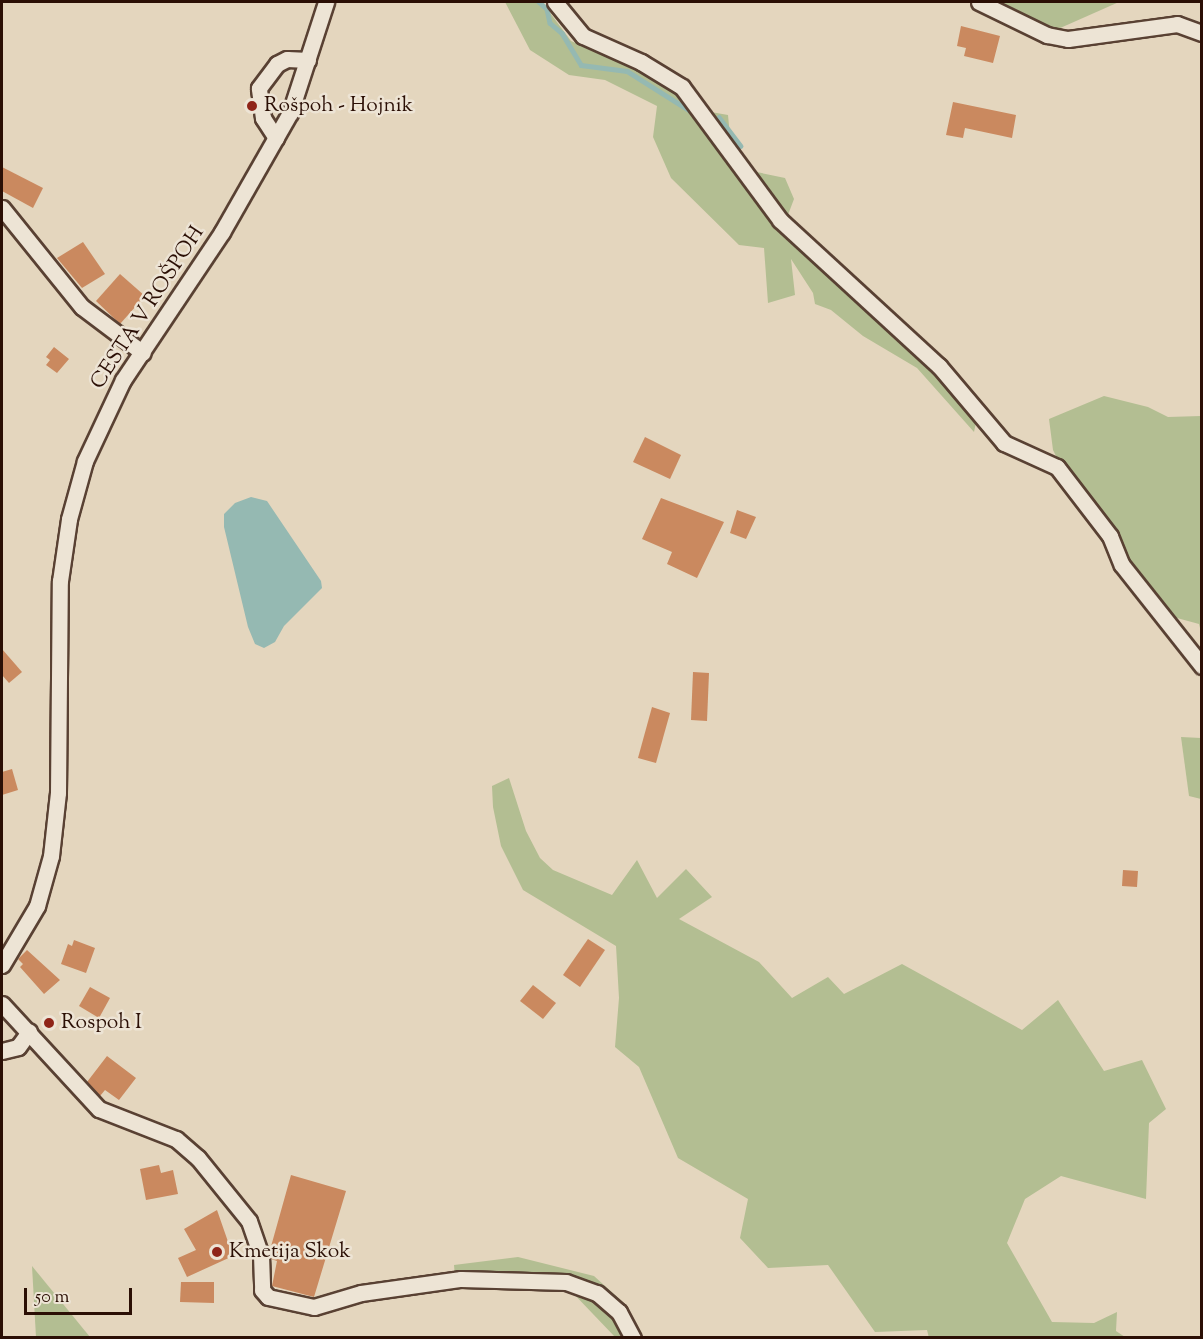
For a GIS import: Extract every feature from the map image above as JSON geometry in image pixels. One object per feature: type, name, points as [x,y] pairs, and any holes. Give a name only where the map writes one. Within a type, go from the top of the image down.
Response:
[{"type":"street","name":"CESTA V ROŠPOH","points":[[2,965],[37,906],[51,856],[58,793],[60,581],[69,519],[89,451],[123,380],[222,232],[290,113],[326,2]]},
{"type":"street","points":[[555,2],[583,36],[641,62],[682,87],[780,220],[939,366],[1004,442],[1057,467],[1110,536],[1122,565],[1202,666]]},
{"type":"street","points":[[980,2],[1047,35],[1068,39],[1177,24],[1202,33]]},
{"type":"street","points":[[276,138],[264,118],[259,88],[277,64],[287,59],[308,60]]},
{"type":"street","points":[[2,208],[82,307],[143,353]]},
{"type":"street","points":[[2,1004],[99,1109],[177,1139],[198,1158],[249,1221],[261,1255],[262,1290],[268,1297],[314,1307],[361,1293],[461,1280],[566,1282],[597,1293],[619,1312],[633,1338]]},
{"type":"street","points":[[2,1051],[18,1047],[29,1032]]},
{"type":"green space","points":[[505,2],[542,2],[571,41],[630,65],[684,94],[694,109],[728,115],[733,167],[785,178],[794,199],[783,228],[915,349],[977,418],[974,432],[917,368],[863,336],[831,310],[815,304],[813,293],[791,259],[795,295],[768,303],[764,248],[739,245],[671,178],[653,137],[657,106],[605,80],[569,75],[530,50]]},
{"type":"green space","points":[[990,2],[1119,2],[1058,29]]},
{"type":"green space","points":[[1104,396],[1148,407],[1168,417],[1201,416],[1201,632],[1199,624],[1166,615],[1083,510],[1053,450],[1049,419]]},
{"type":"green space","points":[[1181,737],[1201,738],[1201,799],[1189,796]]},
{"type":"green space","points":[[509,778],[526,831],[540,858],[553,870],[612,895],[637,860],[657,898],[686,869],[712,897],[679,919],[759,962],[792,998],[828,977],[844,994],[902,964],[1022,1030],[1058,1000],[1104,1071],[1142,1060],[1166,1109],[1149,1123],[1146,1199],[1061,1176],[1025,1199],[1007,1243],[1052,1322],[1094,1323],[1117,1312],[1116,1331],[1125,1337],[929,1338],[927,1330],[875,1332],[828,1265],[768,1268],[740,1238],[748,1199],[678,1158],[639,1067],[615,1047],[619,998],[616,946],[523,890],[501,846],[493,807],[492,786]]},
{"type":"green space","points":[[518,1257],[594,1276],[626,1305],[643,1337],[615,1337],[571,1291],[524,1289],[509,1277],[455,1277],[454,1265]]},
{"type":"green space","points":[[32,1266],[90,1337],[36,1337]]},
{"type":"water","points":[[251,497],[267,501],[321,581],[322,588],[284,626],[275,642],[264,648],[255,644],[248,627],[224,527],[224,514],[235,503]]},
{"type":"building","points":[[961,26],[1000,36],[993,63],[964,56],[966,48],[957,46]]},
{"type":"building","points":[[953,102],[1016,115],[1012,138],[965,128],[963,138],[946,135]]},
{"type":"building","points":[[2,167],[43,188],[33,208],[2,191]]},
{"type":"building","points":[[83,242],[105,274],[82,288],[57,258]]},
{"type":"building","points":[[120,274],[145,296],[120,324],[96,301]]},
{"type":"building","points":[[54,347],[69,359],[57,373],[46,365],[50,360],[46,357]]},
{"type":"building","points":[[645,437],[681,455],[670,479],[633,462]]},
{"type":"building","points":[[661,498],[724,522],[697,578],[667,564],[672,552],[642,539]]},
{"type":"building","points":[[737,510],[756,517],[746,539],[730,533]]},
{"type":"building","points":[[2,649],[22,672],[9,683],[2,675]]},
{"type":"building","points":[[693,672],[709,673],[707,721],[691,720]]},
{"type":"building","points":[[652,707],[670,713],[656,763],[638,758]]},
{"type":"building","points":[[12,769],[18,790],[2,795],[2,772]]},
{"type":"building","points":[[1123,870],[1138,871],[1137,887],[1122,886]]},
{"type":"building","points":[[588,939],[605,950],[580,987],[563,975]]},
{"type":"building","points":[[74,940],[95,948],[86,973],[61,964],[68,944],[72,946]]},
{"type":"building","points":[[27,950],[60,980],[44,994],[20,967],[23,964],[18,959]]},
{"type":"building","points":[[533,985],[556,1003],[543,1019],[520,1001]]},
{"type":"building","points":[[90,987],[110,998],[99,1018],[79,1006]]},
{"type":"building","points":[[107,1056],[136,1078],[119,1100],[105,1090],[100,1096],[87,1082]]},
{"type":"building","points":[[159,1165],[161,1173],[173,1170],[178,1194],[146,1200],[140,1169]]},
{"type":"building","points":[[291,1175],[346,1191],[314,1297],[272,1286],[277,1261],[271,1259],[270,1250]]},
{"type":"building","points":[[217,1210],[233,1256],[187,1277],[178,1258],[196,1250],[184,1229]]},
{"type":"building","points":[[181,1282],[214,1282],[214,1303],[180,1302]]},
{"type":"waterway","points":[[539,2],[547,9],[550,23],[562,33],[581,65],[627,71],[695,114]]},
{"type":"waterway","points":[[719,117],[741,146]]},
{"type":"place","name":"Rošpoh - Hojnik","points":[[252,106]]},
{"type":"place","name":"Rospoh I","points":[[49,1023]]},
{"type":"place","name":"Kmetija Skok","points":[[217,1252]]}]
